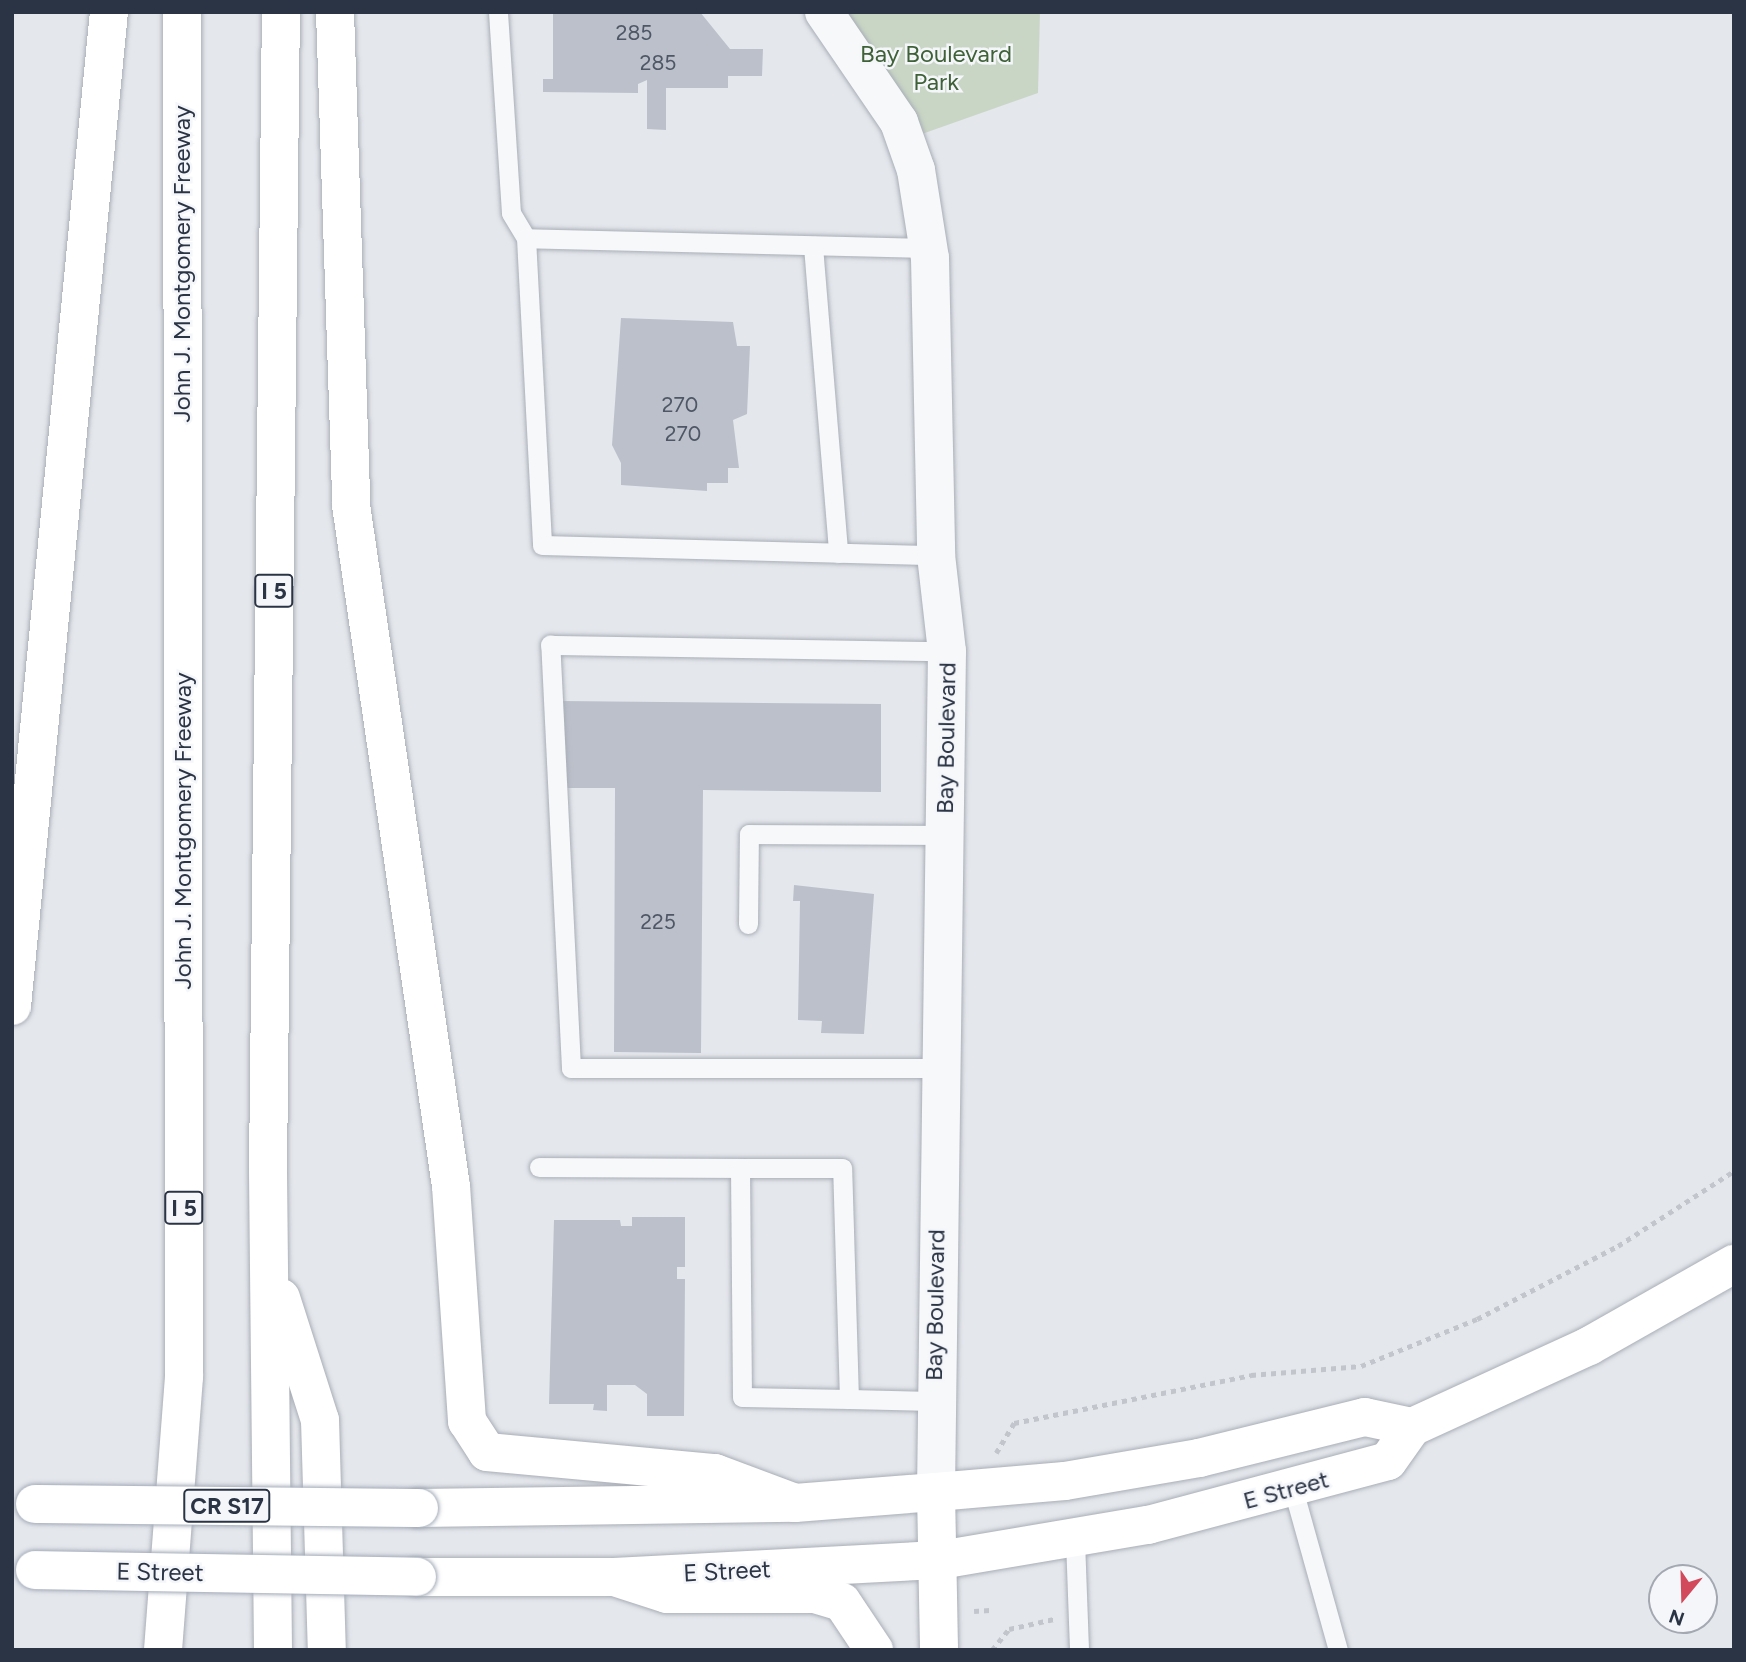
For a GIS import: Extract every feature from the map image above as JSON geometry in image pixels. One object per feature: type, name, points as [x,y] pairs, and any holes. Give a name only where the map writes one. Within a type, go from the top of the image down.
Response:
[{"type":"main road","points":[[12,1006],[109,12]]},
{"type":"main road","name":"John J. Montgomery Freeway","points":[[163,1650],[184,1377],[182,12]]},
{"type":"main road","name":"I 5","points":[[273,1650],[268,1259],[281,12]]},
{"type":"main road","points":[[335,12],[351,505],[451,1186],[467,1421],[487,1452],[715,1473],[795,1503]]},
{"type":"main road","points":[[268,1259],[320,1420],[327,1650]]},
{"type":"main road","points":[[1412,1426],[1588,1346],[1734,1264]]},
{"type":"main road","points":[[1692,1288],[1734,1287]]},
{"type":"main road","name":"E Street","points":[[23,1569],[417,1577],[614,1577],[940,1560],[1074,1540],[1293,1489],[1388,1461],[1412,1426],[1365,1417],[1186,1461],[1065,1481],[795,1503],[419,1507],[24,1504]]},
{"type":"main road","points":[[936,1492],[940,1560],[939,1650]]},
{"type":"main road","points":[[614,1577],[667,1594],[815,1594],[842,1602],[874,1650]]},
{"type":"street","name":"Bay Boulevard","points":[[824,12],[899,122],[916,170],[928,248],[936,555],[947,651],[933,1401],[936,1492]]},
{"type":"lane","points":[[498,12],[510,213],[526,238],[542,545],[936,555]]},
{"type":"lane","points":[[526,238],[928,248]]},
{"type":"lane","points":[[813,246],[838,553]]},
{"type":"lane","points":[[940,1068],[571,1068],[550,645],[947,651]]},
{"type":"lane","points":[[748,924],[749,834],[944,835]]},
{"type":"lane","points":[[539,1167],[842,1168],[849,1399]]},
{"type":"lane","points":[[740,1168],[742,1396],[933,1401]]},
{"type":"lane","points":[[1293,1489],[1338,1650]]},
{"type":"lane","points":[[1074,1540],[1079,1650]]},
{"type":"path","points":[[996,1449],[1014,1423],[1251,1375],[1362,1366],[1477,1319],[1618,1247],[1734,1171]]},
{"type":"path","points":[[974,1608],[990,1610]]},
{"type":"path","points":[[992,1650],[1009,1629],[1078,1613]]},
{"type":"green space","name":"Bay Boulevard Park","points":[[825,12],[1040,12],[1038,93],[905,140]]},
{"type":"building","points":[[553,12],[700,12],[730,49],[763,49],[762,76],[728,76],[728,88],[666,88],[666,130],[647,129],[647,80],[638,84],[638,93],[543,92],[543,79],[553,79]]},
{"type":"building","points":[[621,318],[733,322],[737,346],[750,346],[747,414],[733,420],[739,468],[728,468],[728,483],[707,483],[707,491],[621,485],[621,463],[612,445]]},
{"type":"building","points":[[560,701],[881,704],[881,792],[703,790],[701,1053],[614,1052],[615,788],[560,788]]},
{"type":"building","points":[[794,885],[874,894],[864,1034],[821,1033],[822,1021],[798,1020],[800,901],[793,901]]},
{"type":"building","points":[[632,1217],[685,1217],[685,1267],[677,1267],[677,1279],[685,1279],[684,1416],[647,1416],[647,1394],[635,1385],[607,1385],[607,1411],[593,1410],[594,1404],[549,1404],[554,1220],[620,1220],[621,1226],[632,1226]]}]
